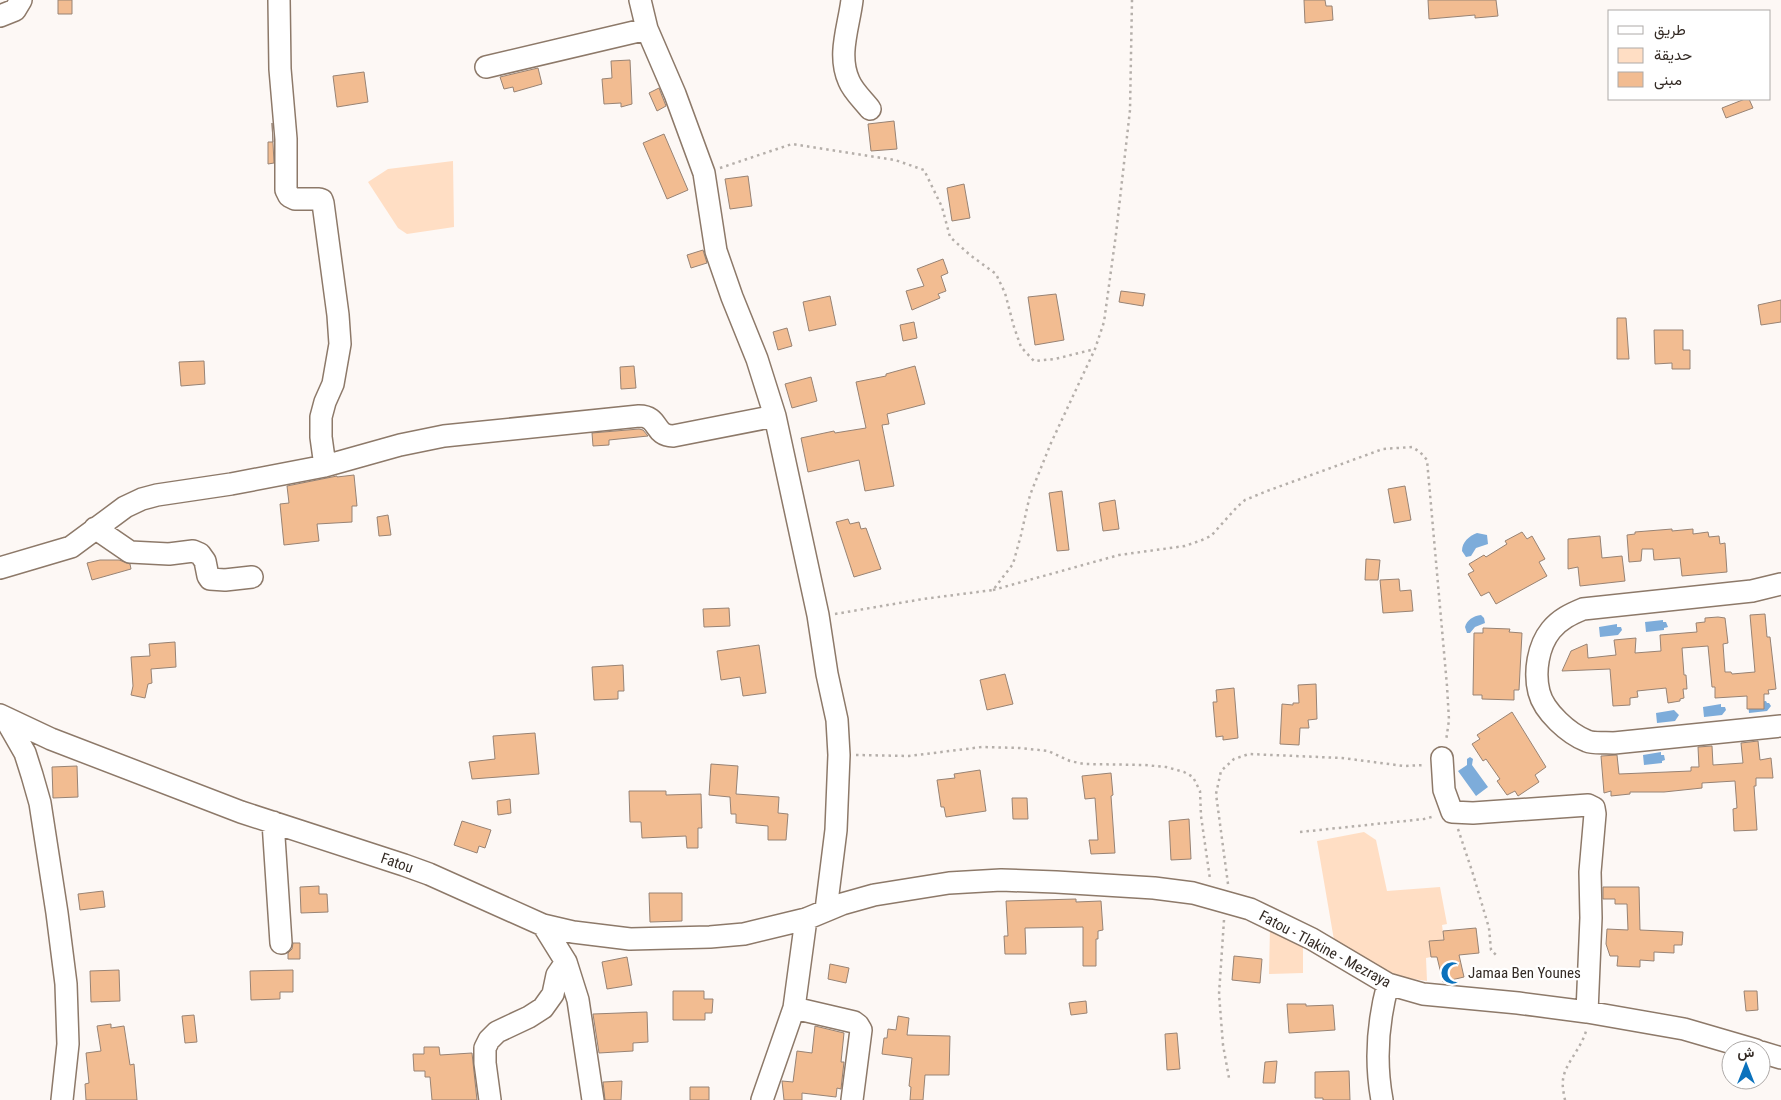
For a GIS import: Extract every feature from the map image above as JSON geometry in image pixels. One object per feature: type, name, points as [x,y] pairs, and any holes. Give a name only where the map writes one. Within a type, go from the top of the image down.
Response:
[{"type":"street","points":[[0,16],[15,10],[21,0]]},
{"type":"street","points":[[279,0],[280,69],[286,139],[286,190],[289,196],[295,199],[322,200],[338,315],[340,344],[338,364],[321,417],[321,438],[325,466]]},
{"type":"street","points":[[640,0],[647,29],[676,94],[704,173],[716,252],[757,358],[775,416],[818,614],[827,674],[837,720],[839,755],[836,830],[826,910]]},
{"type":"street","points":[[852,0],[844,47],[844,64],[849,82],[870,109]]},
{"type":"street","points":[[486,67],[647,29]]},
{"type":"street","points":[[0,568],[71,547],[125,507],[142,499],[325,466],[400,445],[462,434],[646,416],[652,420],[662,434],[673,436],[775,416]]},
{"type":"street","points":[[95,528],[130,552],[169,554],[193,551],[200,554],[205,561],[210,579],[225,580],[252,577]]},
{"type":"street","points":[[1781,584],[1752,591],[1583,609],[1564,617],[1550,630],[1541,648],[1538,676],[1539,693],[1553,716],[1571,733],[1588,741],[1614,743],[1781,726]]},
{"type":"street","points":[[3,717],[24,753],[40,803],[58,913],[66,984],[68,1036],[62,1100]]},
{"type":"street","name":"Fatou","points":[[3,717],[51,739],[241,812],[429,874],[543,925],[602,937],[668,939],[744,934],[806,919]]},
{"type":"street","points":[[1442,758],[1444,790],[1452,812],[1473,813],[1588,805],[1594,808],[1595,824],[1590,872],[1591,918],[1587,1012]]},
{"type":"street","points":[[273,822],[281,944]]},
{"type":"street","name":"Fatou - Tlakine - Mezraya","points":[[806,919],[826,910],[874,895],[902,889],[949,883],[1001,880],[1154,888],[1193,892],[1250,909],[1304,935],[1388,984],[1423,994],[1539,1005],[1587,1012],[1684,1029],[1722,1040]]},
{"type":"street","points":[[762,1100],[794,1008],[806,919]]},
{"type":"street","points":[[543,925],[566,962],[578,1000],[593,1100]]},
{"type":"street","points":[[490,1100],[485,1063],[486,1048],[489,1040],[497,1032],[530,1017],[543,1008],[553,994],[557,975],[566,962]]},
{"type":"street","points":[[1382,1100],[1378,1061],[1380,1024],[1388,984]]},
{"type":"street","points":[[794,1008],[854,1022],[862,1030],[852,1100]]},
{"type":"path","points":[[993,590],[1013,564],[1022,535],[1030,495],[1095,349],[1104,322],[1129,120],[1132,0]]},
{"type":"path","points":[[704,173],[792,144],[895,160],[924,170],[942,207],[950,237],[996,274],[1005,292],[1021,347],[1034,361],[1055,359],[1095,349]]},
{"type":"path","points":[[818,614],[828,615],[923,599],[993,590],[1119,556],[1185,546],[1211,536],[1237,507],[1246,500],[1266,491],[1382,450],[1412,447],[1420,452],[1427,460],[1440,592],[1449,720],[1442,758],[1429,764],[1404,766],[1342,758],[1249,754],[1234,759],[1222,771],[1216,794],[1229,888],[1222,900]]},
{"type":"path","points":[[839,755],[909,756],[982,746],[1001,747],[1048,751],[1070,761],[1084,764],[1166,767],[1184,772],[1193,777],[1200,791],[1201,816],[1211,885],[1222,900],[1224,934],[1219,994],[1223,1045],[1229,1078]]},
{"type":"path","points":[[1300,832],[1424,819],[1452,812],[1489,928],[1491,950],[1497,956]]},
{"type":"path","points":[[1565,1100],[1562,1081],[1564,1072],[1583,1040],[1586,1031],[1587,1012]]},
{"type":"green space","points":[[453,161],[454,227],[407,234],[398,228],[368,182],[388,169]]},
{"type":"green space","points":[[1364,832],[1376,840],[1387,891],[1440,887],[1447,924],[1442,925],[1444,940],[1429,941],[1431,957],[1426,958],[1427,981],[1394,976],[1334,940],[1317,841]]},
{"type":"green space","points":[[1270,927],[1303,944],[1303,973],[1269,974]]},
{"type":"water","points":[[1477,533],[1487,535],[1488,544],[1476,548],[1471,556],[1466,557],[1462,551],[1463,545]]},
{"type":"water","points":[[1481,615],[1485,623],[1467,633],[1465,627],[1467,622],[1473,617]]},
{"type":"water","points":[[1663,620],[1668,627],[1664,628],[1664,630],[1646,632],[1645,622]]},
{"type":"water","points":[[1617,624],[1617,627],[1621,627],[1622,630],[1618,635],[1600,637],[1599,627]]},
{"type":"water","points":[[1766,701],[1771,706],[1767,711],[1749,713],[1748,703]]},
{"type":"water","points":[[1721,704],[1721,707],[1725,707],[1726,710],[1722,715],[1704,717],[1703,707]]},
{"type":"water","points":[[1674,710],[1679,715],[1675,721],[1657,723],[1656,713]]},
{"type":"water","points":[[1661,752],[1665,760],[1662,763],[1644,765],[1643,755]]},
{"type":"water","points":[[1470,757],[1473,759],[1472,765],[1488,787],[1476,796],[1458,771],[1467,765],[1467,759]]},
{"type":"building","points":[[58,0],[72,0],[72,14],[58,14]]},
{"type":"building","points":[[1304,0],[1325,0],[1326,6],[1332,6],[1333,20],[1305,23]]},
{"type":"building","points":[[1428,0],[1496,0],[1498,16],[1475,18],[1475,15],[1429,19]]},
{"type":"building","points":[[630,60],[632,104],[621,107],[621,103],[604,104],[602,79],[612,78],[611,61]]},
{"type":"building","points":[[538,68],[542,84],[514,92],[513,87],[504,89],[500,77]]},
{"type":"building","points":[[364,72],[368,102],[337,107],[333,76]]},
{"type":"building","points":[[659,88],[666,106],[657,111],[649,93]]},
{"type":"building","points":[[1742,100],[1749,100],[1753,108],[1726,118],[1722,108]]},
{"type":"building","points":[[894,121],[897,149],[871,151],[868,124]]},
{"type":"building","points":[[664,134],[688,190],[667,199],[643,143]]},
{"type":"building","points":[[268,142],[273,142],[274,163],[268,164]]},
{"type":"building","points":[[748,176],[752,206],[730,209],[725,179]]},
{"type":"building","points":[[964,184],[970,218],[952,221],[947,188]]},
{"type":"building","points":[[703,250],[707,263],[691,268],[687,255]]},
{"type":"building","points":[[943,259],[948,273],[941,276],[946,291],[938,294],[940,298],[912,310],[906,291],[924,286],[917,269]]},
{"type":"building","points":[[1121,291],[1145,294],[1143,306],[1119,302]]},
{"type":"building","points":[[1056,294],[1064,340],[1035,345],[1028,297]]},
{"type":"building","points":[[830,296],[836,325],[809,331],[803,302]]},
{"type":"building","points":[[1781,300],[1781,322],[1761,325],[1758,305]]},
{"type":"building","points":[[1617,318],[1626,318],[1629,359],[1617,359]]},
{"type":"building","points":[[914,322],[917,338],[903,341],[900,325]]},
{"type":"building","points":[[787,328],[792,346],[778,350],[773,332]]},
{"type":"building","points":[[1654,330],[1683,330],[1683,350],[1690,350],[1690,369],[1672,369],[1672,363],[1655,364]]},
{"type":"building","points":[[204,361],[205,384],[181,386],[179,362]]},
{"type":"building","points":[[634,366],[636,388],[621,389],[620,367]]},
{"type":"building","points":[[915,366],[925,404],[887,414],[889,424],[882,425],[894,486],[865,491],[859,460],[808,472],[801,438],[834,431],[835,433],[866,428],[856,382],[886,376],[886,374]]},
{"type":"building","points":[[811,377],[817,401],[792,408],[785,384]]},
{"type":"building","points":[[643,430],[648,436],[609,440],[609,445],[593,446],[592,433]]},
{"type":"building","points":[[354,475],[357,506],[352,506],[352,522],[317,524],[319,541],[284,545],[280,504],[289,503],[287,486],[337,476]]},
{"type":"building","points":[[1405,486],[1411,520],[1394,523],[1388,489]]},
{"type":"building","points":[[1062,491],[1069,550],[1057,551],[1049,493]]},
{"type":"building","points":[[1115,500],[1119,529],[1103,531],[1099,503]]},
{"type":"building","points":[[388,515],[391,535],[379,536],[377,517]]},
{"type":"building","points":[[848,519],[850,524],[859,522],[861,529],[866,528],[881,569],[854,577],[836,522]]},
{"type":"building","points":[[1672,529],[1672,531],[1693,529],[1693,534],[1708,532],[1709,537],[1719,536],[1720,544],[1725,543],[1727,572],[1682,576],[1680,558],[1654,560],[1653,549],[1642,549],[1641,561],[1629,562],[1627,535],[1635,534],[1635,532]]},
{"type":"building","points":[[1522,532],[1527,539],[1532,536],[1545,559],[1539,562],[1547,576],[1496,604],[1489,592],[1481,596],[1468,574],[1474,571],[1469,564],[1484,555],[1486,557],[1507,544],[1505,541]]},
{"type":"building","points":[[1600,536],[1602,558],[1622,556],[1625,581],[1580,586],[1578,567],[1568,569],[1568,539]]},
{"type":"building","points":[[1366,559],[1380,560],[1378,580],[1365,580]]},
{"type":"building","points":[[100,560],[119,560],[130,564],[131,569],[92,580],[87,563]]},
{"type":"building","points":[[1399,579],[1400,591],[1411,590],[1413,611],[1383,613],[1380,580]]},
{"type":"building","points":[[729,608],[730,626],[704,627],[703,609]]},
{"type":"building","points":[[1765,614],[1767,637],[1770,637],[1776,689],[1768,690],[1769,694],[1764,694],[1764,709],[1747,709],[1747,696],[1715,698],[1715,687],[1712,687],[1708,646],[1682,648],[1687,689],[1683,689],[1684,698],[1680,699],[1680,701],[1668,703],[1666,688],[1637,691],[1638,697],[1630,698],[1630,705],[1613,706],[1610,669],[1562,671],[1571,651],[1587,644],[1588,658],[1616,655],[1614,640],[1636,638],[1635,653],[1661,651],[1660,635],[1697,632],[1696,623],[1705,622],[1705,618],[1718,617],[1725,618],[1728,643],[1723,644],[1725,672],[1731,672],[1732,674],[1755,672],[1750,615]]},
{"type":"building","points":[[1483,628],[1510,629],[1509,632],[1522,633],[1519,690],[1514,690],[1514,700],[1482,699],[1482,695],[1473,695],[1474,633],[1483,633]]},
{"type":"building","points":[[175,642],[176,667],[151,669],[152,683],[148,684],[145,698],[131,695],[133,686],[131,657],[150,656],[149,644]]},
{"type":"building","points":[[759,645],[766,693],[743,696],[740,677],[721,680],[717,651]]},
{"type":"building","points":[[623,665],[624,691],[618,691],[618,699],[594,700],[592,667]]},
{"type":"building","points":[[1005,674],[1013,704],[987,710],[980,680]]},
{"type":"building","points":[[1316,684],[1317,719],[1308,720],[1309,728],[1300,728],[1299,745],[1280,744],[1282,704],[1293,705],[1293,703],[1299,703],[1298,685]]},
{"type":"building","points":[[1234,688],[1238,738],[1223,740],[1223,736],[1216,737],[1213,702],[1217,702],[1216,690]]},
{"type":"building","points":[[1512,712],[1546,767],[1535,775],[1539,782],[1518,796],[1515,791],[1507,795],[1497,781],[1500,779],[1486,759],[1483,761],[1472,744],[1480,739],[1477,735]]},
{"type":"building","points":[[535,733],[539,774],[472,779],[469,762],[495,759],[493,736]]},
{"type":"building","points":[[1758,741],[1760,760],[1771,758],[1773,778],[1756,778],[1756,786],[1754,786],[1757,830],[1734,831],[1733,809],[1737,808],[1735,781],[1702,783],[1702,788],[1664,792],[1630,792],[1630,794],[1611,796],[1611,791],[1604,793],[1601,756],[1617,755],[1619,774],[1691,771],[1691,767],[1699,767],[1698,747],[1712,746],[1713,765],[1743,763],[1741,743]]},
{"type":"building","points":[[711,764],[738,766],[736,794],[779,797],[778,813],[788,814],[786,840],[768,840],[768,826],[736,823],[736,814],[731,814],[730,797],[709,795]]},
{"type":"building","points":[[77,766],[78,797],[53,798],[52,767]]},
{"type":"building","points":[[980,770],[986,811],[946,817],[944,807],[941,807],[937,780],[955,778],[954,774]]},
{"type":"building","points":[[1111,773],[1115,853],[1091,854],[1089,840],[1098,840],[1095,798],[1085,799],[1082,776]]},
{"type":"building","points":[[629,791],[666,791],[666,795],[701,794],[702,828],[698,828],[698,848],[687,848],[686,836],[642,838],[641,822],[630,822]]},
{"type":"building","points":[[1012,798],[1027,798],[1028,819],[1013,819]]},
{"type":"building","points":[[510,799],[511,813],[498,815],[497,801]]},
{"type":"building","points":[[1189,819],[1191,859],[1171,860],[1169,821]]},
{"type":"building","points":[[462,821],[491,830],[485,848],[479,846],[477,853],[454,845]]},
{"type":"building","points":[[319,886],[319,894],[327,894],[328,912],[301,913],[300,887]]},
{"type":"building","points":[[1603,887],[1639,887],[1640,930],[1683,932],[1682,945],[1674,945],[1674,953],[1654,952],[1654,961],[1640,960],[1640,967],[1617,966],[1618,956],[1610,956],[1606,944],[1607,929],[1628,930],[1627,904],[1615,904],[1615,899],[1603,899]]},
{"type":"building","points":[[103,891],[105,907],[80,910],[78,894]]},
{"type":"building","points":[[649,893],[682,893],[682,921],[650,922]]},
{"type":"building","points":[[1076,899],[1076,902],[1101,901],[1103,930],[1098,931],[1098,939],[1096,939],[1096,966],[1083,966],[1083,927],[1025,928],[1026,954],[1005,954],[1004,936],[1008,936],[1006,901]]},
{"type":"building","points":[[1476,928],[1479,953],[1459,955],[1464,977],[1443,982],[1437,957],[1431,957],[1429,941],[1444,940],[1443,931]]},
{"type":"building","points":[[293,943],[300,943],[300,959],[288,959],[288,953],[292,949]]},
{"type":"building","points":[[1234,956],[1262,959],[1260,983],[1232,980]]},
{"type":"building","points":[[627,957],[632,985],[607,989],[602,962]]},
{"type":"building","points":[[830,964],[849,968],[846,983],[828,979]]},
{"type":"building","points":[[119,970],[120,1001],[91,1002],[90,971]]},
{"type":"building","points":[[293,970],[293,992],[280,992],[280,999],[251,1000],[250,971]]},
{"type":"building","points":[[673,991],[704,991],[704,999],[713,999],[712,1013],[705,1013],[705,1020],[673,1020]]},
{"type":"building","points":[[1744,991],[1757,991],[1758,1010],[1746,1011]]},
{"type":"building","points":[[1086,1001],[1087,1013],[1071,1015],[1069,1003]]},
{"type":"building","points":[[1287,1004],[1306,1004],[1306,1006],[1333,1005],[1335,1030],[1289,1033]]},
{"type":"building","points":[[647,1012],[648,1042],[633,1043],[633,1051],[599,1053],[593,1014]]},
{"type":"building","points":[[194,1015],[197,1042],[185,1043],[182,1016]]},
{"type":"building","points":[[898,1016],[909,1018],[907,1035],[950,1036],[949,1075],[925,1075],[923,1100],[910,1100],[911,1087],[909,1086],[912,1058],[882,1054],[884,1038],[887,1038],[888,1029],[896,1030]]},
{"type":"building","points":[[111,1024],[111,1028],[124,1026],[130,1065],[134,1064],[137,1100],[86,1100],[85,1084],[89,1083],[86,1053],[101,1051],[97,1026]]},
{"type":"building","points":[[815,1026],[844,1033],[841,1062],[844,1062],[841,1089],[837,1088],[836,1097],[802,1093],[802,1100],[784,1100],[782,1081],[793,1082],[797,1051],[812,1053]]},
{"type":"building","points":[[1177,1033],[1180,1069],[1167,1070],[1165,1034]]},
{"type":"building","points":[[424,1047],[439,1047],[440,1055],[472,1053],[477,1100],[432,1100],[430,1077],[425,1077],[425,1071],[414,1071],[413,1054],[424,1054]]},
{"type":"building","points":[[1277,1061],[1275,1083],[1263,1083],[1265,1062]]},
{"type":"building","points":[[1349,1071],[1350,1100],[1323,1100],[1323,1098],[1315,1098],[1315,1072]]},
{"type":"building","points":[[622,1081],[621,1100],[605,1100],[603,1082]]},
{"type":"building","points":[[690,1087],[709,1087],[709,1100],[690,1100]]},
{"type":"place","name":"Jamaa Ben Younes","points":[[1452,973]]}]
